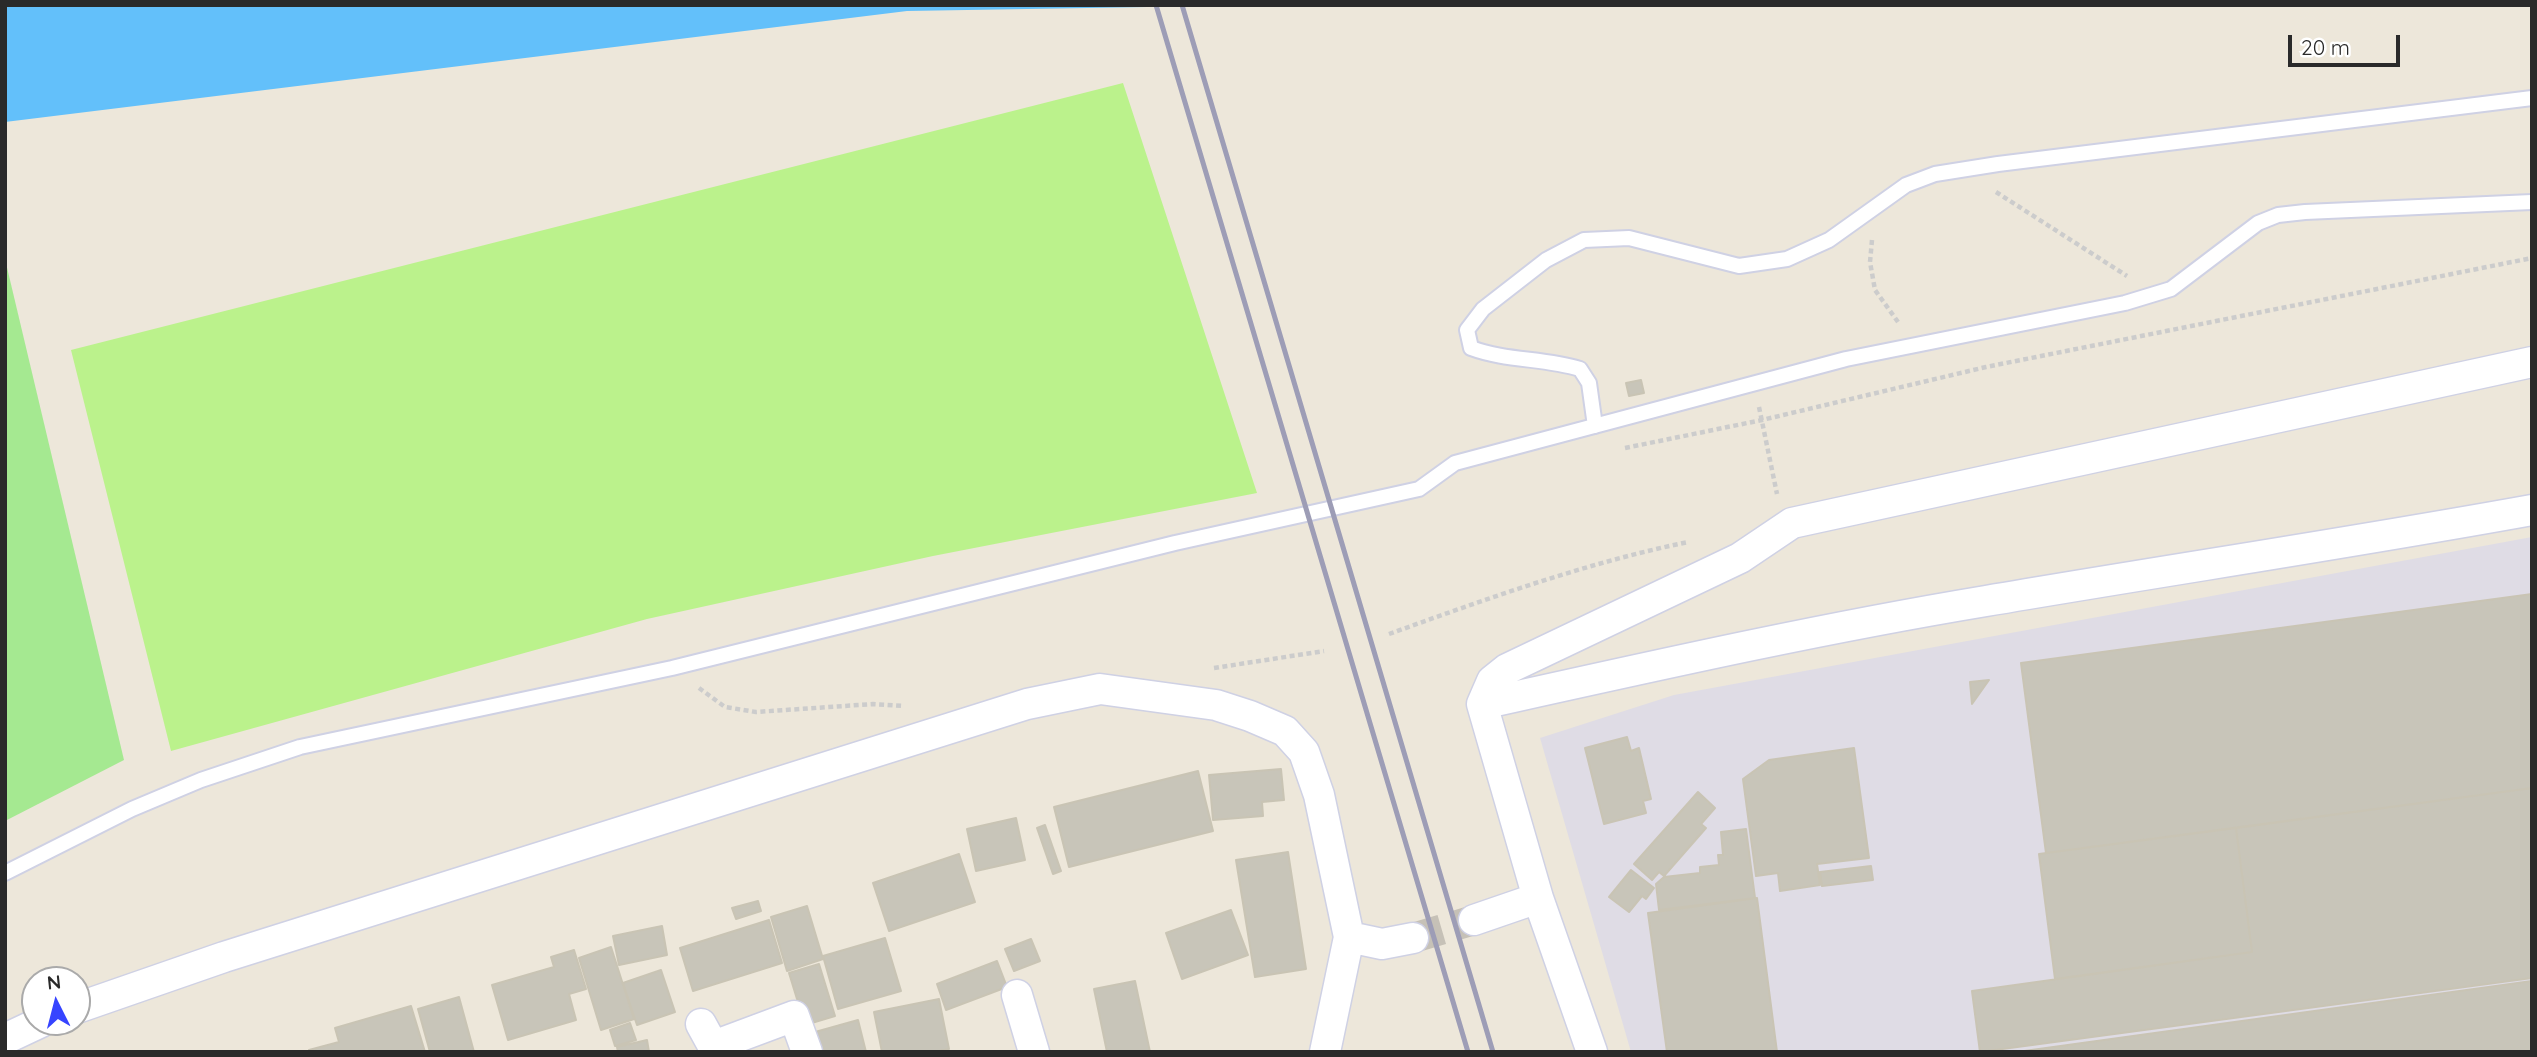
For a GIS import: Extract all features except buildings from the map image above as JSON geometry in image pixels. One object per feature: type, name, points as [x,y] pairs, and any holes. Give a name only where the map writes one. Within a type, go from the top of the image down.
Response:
[{"type":"street","points":[[1592,1052],[1538,898],[1482,704],[1492,681],[1507,669],[1740,558],[1792,523],[2532,362]]},
{"type":"street","points":[[1482,704],[1731,648],[1945,608],[2355,542],[2532,510]]},
{"type":"street","points":[[91,1003],[223,957],[1027,704],[1100,690],[1216,705],[1285,731],[1304,752],[1319,795],[1349,937],[1325,1052]]},
{"type":"street","points":[[1474,920],[1538,898]]},
{"type":"street","points":[[1349,937],[1382,944],[1413,938]]},
{"type":"street","points":[[1017,995],[1034,1052]]},
{"type":"street","points":[[701,1024],[712,1044],[719,1044],[794,1016],[807,1052]]},
{"type":"street","points":[[5,1039],[21,1031]]},
{"type":"lane","points":[[1595,426],[1589,383],[1580,369],[1560,363],[1488,354],[1471,348],[1467,330],[1483,309],[1546,260],[1584,240],[1629,238],[1739,266],[1787,259],[1829,240],[1906,185],[1935,174],[2532,97]]},
{"type":"lane","points":[[5,873],[132,809],[201,779],[299,747],[672,668],[1175,543],[1419,489],[1455,463],[1754,382],[1846,359],[2124,303],[2171,289],[2258,223],[2278,215],[2532,202]]},
{"type":"path","points":[[1969,168],[1995,192],[2155,294]]},
{"type":"path","points":[[1874,208],[1870,262],[1875,290],[1900,324],[1926,344]]},
{"type":"path","points":[[1617,450],[1762,420],[1986,367],[2532,258]]},
{"type":"path","points":[[1754,382],[1782,523],[1792,523]]},
{"type":"path","points":[[1389,634],[1525,588],[1654,549],[1693,541]]},
{"type":"path","points":[[672,668],[725,707],[736,709],[756,712],[873,704],[913,706]]},
{"type":"shaded area","points":[[2532,537],[2532,1052],[1631,1052],[1540,738],[1674,695]]},
{"type":"green space","points":[[1123,83],[1257,493],[933,556],[647,619],[171,751],[71,350]]},
{"type":"green space","points":[[5,259],[124,760],[5,821]]},
{"type":"water","points":[[5,5],[1267,5],[907,11],[5,122]]},
{"type":"tunnel","points":[[1413,938],[1474,920]]},
{"type":"railway","points":[[1156,5],[1468,1052]]},
{"type":"railway","points":[[1182,5],[1493,1052]]}]
